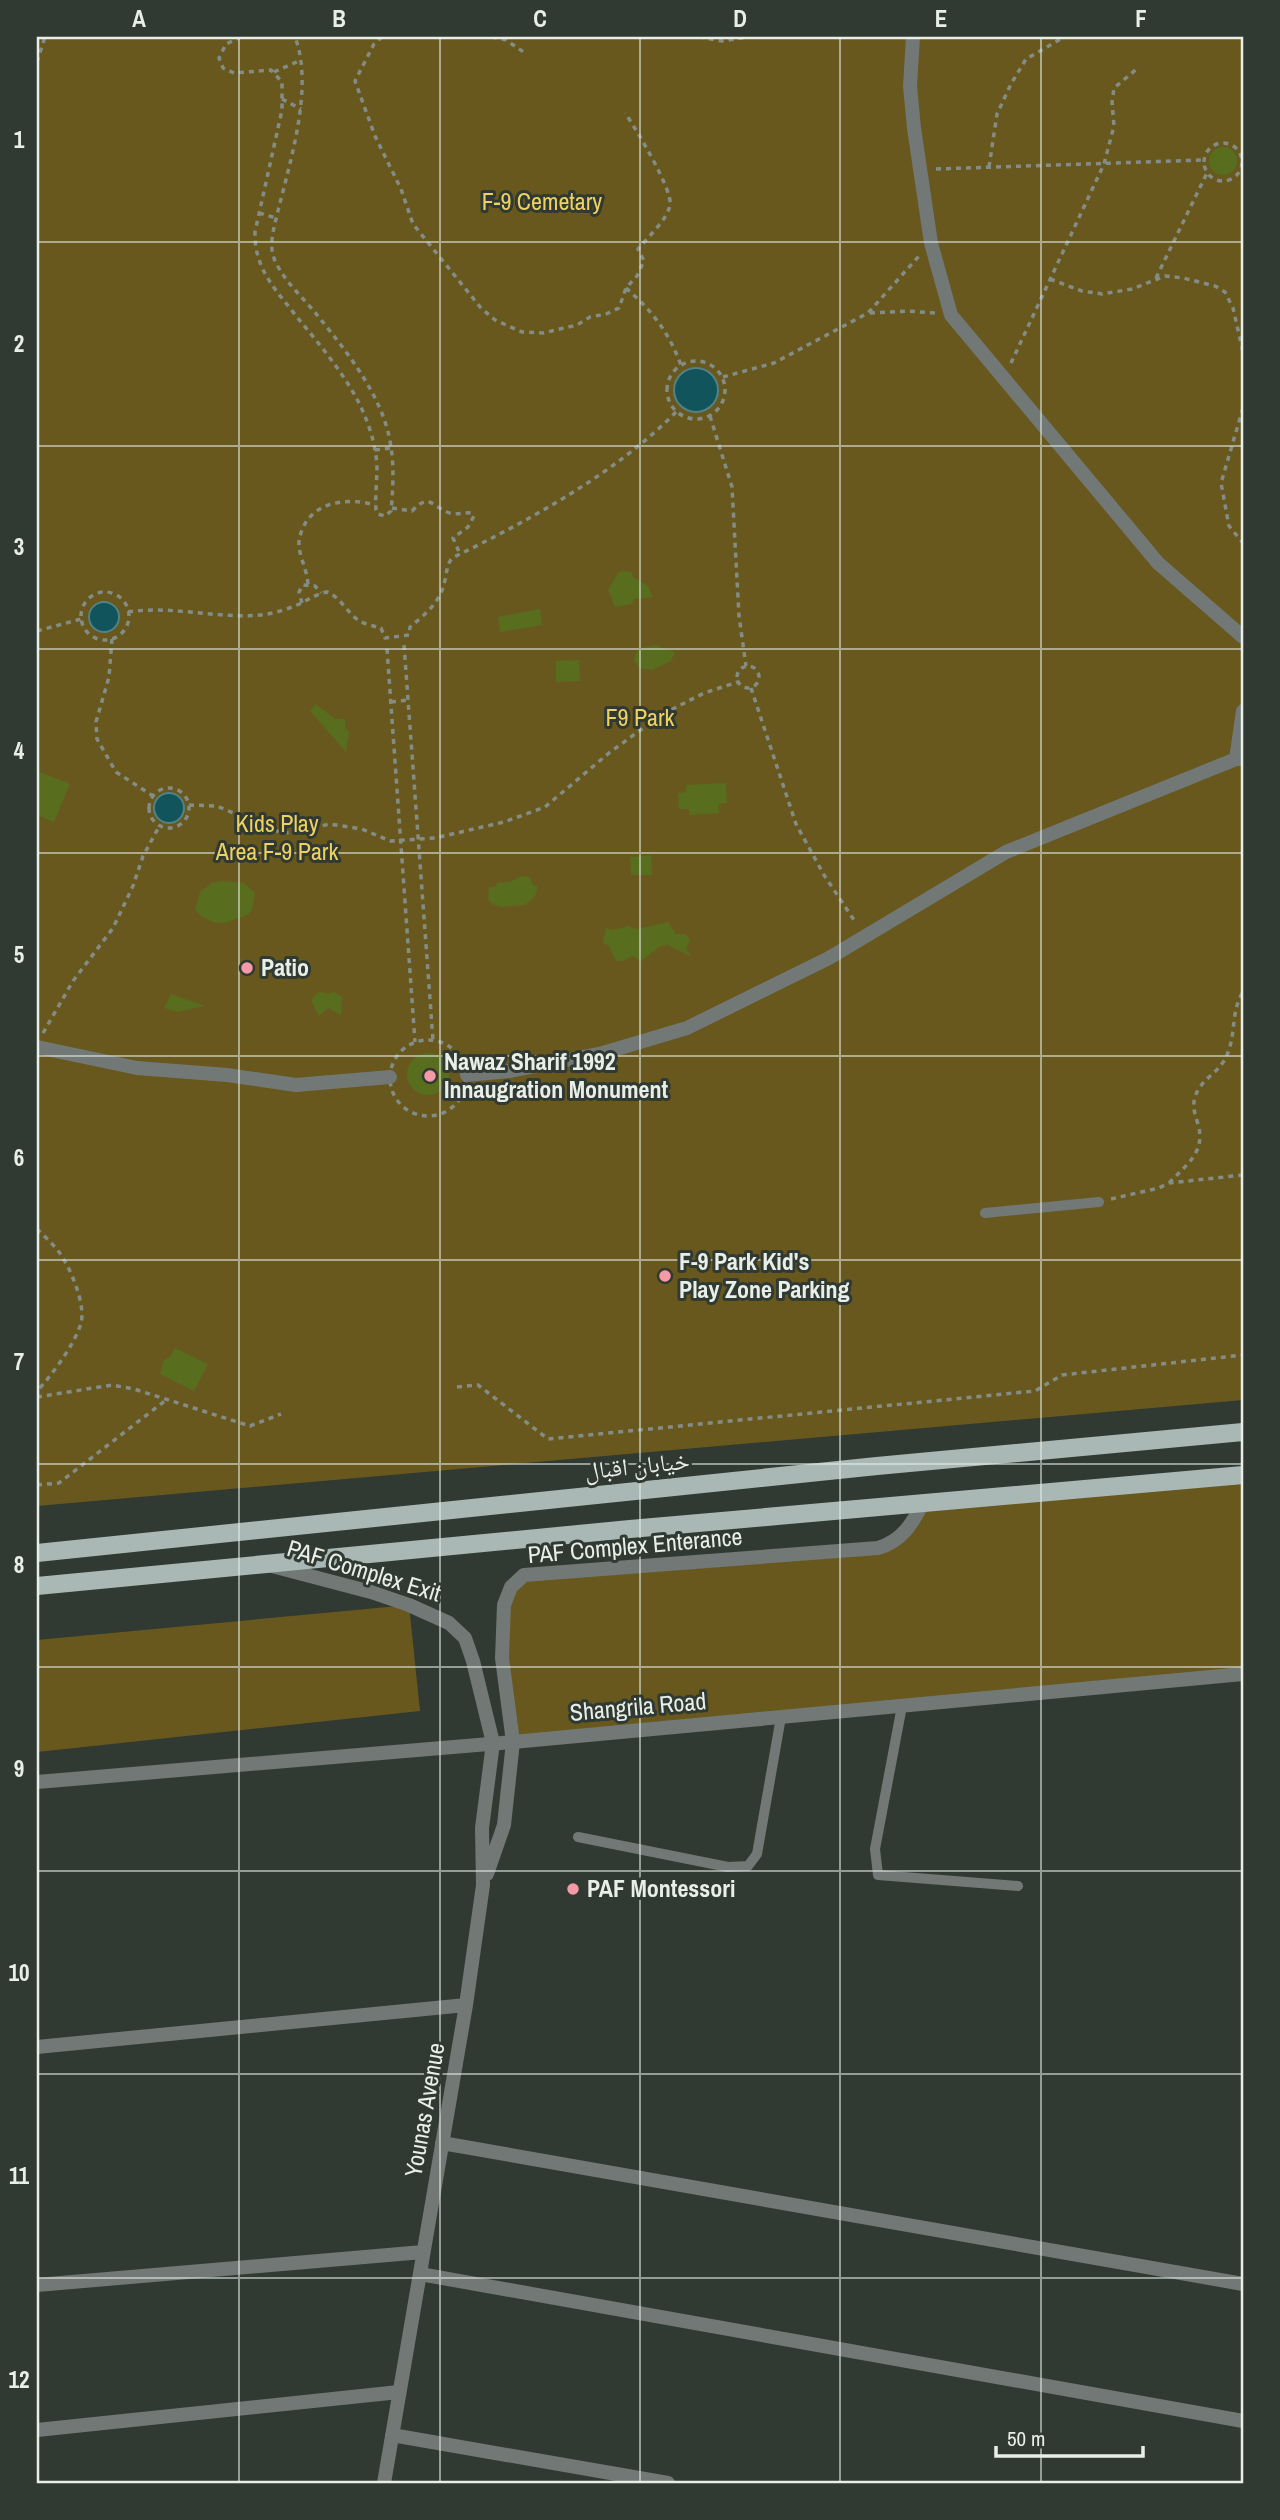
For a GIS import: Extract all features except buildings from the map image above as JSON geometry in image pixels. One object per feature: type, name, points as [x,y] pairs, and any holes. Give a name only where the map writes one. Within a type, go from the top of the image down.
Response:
[{"type":"main road","name":"خیابان اقبال","points":[[37,1553],[877,1466],[1243,1432]]},
{"type":"main road","points":[[37,1586],[260,1563],[1243,1475]]},
{"type":"street","points":[[913,37],[911,86],[920,170],[931,243],[951,315],[1158,563],[1243,637]]},
{"type":"street","points":[[467,1075],[510,1071],[603,1053],[687,1028],[829,958],[1006,852],[1240,759],[1243,710]]},
{"type":"street","points":[[40,1040],[137,1068],[227,1075],[296,1085],[390,1077]]},
{"type":"street","name":"PAF Complex Enterance","points":[[483,1885],[504,1825],[513,1742],[502,1658],[505,1605],[511,1587],[524,1575],[878,1548],[893,1544],[911,1525],[923,1503]]},
{"type":"street","name":"PAF Complex Exit","points":[[260,1563],[371,1592],[449,1623],[465,1638],[493,1743]]},
{"type":"street","name":"Shangrila Road","points":[[37,1782],[513,1742],[1243,1674]]},
{"type":"street","name":"Younas Avenue","points":[[384,2483],[466,2006],[483,1885],[482,1828],[493,1743]]},
{"type":"street","points":[[37,2047],[466,2006]]},
{"type":"street","points":[[442,2143],[1243,2284]]},
{"type":"street","points":[[37,2285],[423,2252]]},
{"type":"street","points":[[419,2274],[1243,2421]]},
{"type":"street","points":[[37,2430],[399,2392]]},
{"type":"street","points":[[392,2435],[668,2483]]},
{"type":"lane","points":[[985,1213],[1099,1202]]},
{"type":"lane","points":[[902,1706],[875,1849],[878,1875],[1018,1886]]},
{"type":"lane","points":[[578,1837],[728,1867],[748,1866],[757,1854],[781,1717]]},
{"type":"path","points":[[37,62],[45,37]]},
{"type":"path","points":[[241,37],[223,47],[219,58],[223,68],[233,73],[271,70],[282,82],[279,124],[255,241],[265,276],[353,392],[369,428],[375,450],[376,512],[382,516],[389,515],[392,508],[394,465],[382,415],[362,376],[278,267],[271,249],[301,109],[301,60],[295,37]]},
{"type":"path","points":[[382,37],[374,44],[355,81],[413,225],[481,308],[495,320],[522,332],[543,334],[614,311],[622,302],[626,288],[637,276],[644,261],[638,249],[667,212],[671,200],[656,163],[625,113]]},
{"type":"path","points":[[492,37],[506,40],[525,53]]},
{"type":"path","points":[[699,37],[722,41],[749,37]]},
{"type":"path","points":[[989,167],[997,114],[1011,85],[1026,59],[1064,37]]},
{"type":"path","points":[[274,72],[301,60]]},
{"type":"path","points":[[1005,377],[1104,164],[1114,126],[1114,88],[1139,67]]},
{"type":"path","points":[[282,99],[301,109]]},
{"type":"path","points":[[1220,142],[1241,149],[1242,167],[1235,177],[1223,181],[1207,173],[1204,160],[1209,149],[1220,142]]},
{"type":"path","points":[[920,170],[1204,160]]},
{"type":"path","points":[[1156,278],[1207,173]]},
{"type":"path","points":[[259,213],[276,218]]},
{"type":"path","points":[[723,377],[774,363],[868,313],[931,243]]},
{"type":"path","points":[[1049,279],[1082,291],[1102,294],[1132,289],[1156,278],[1183,278],[1215,286],[1224,292],[1233,308],[1243,352]]},
{"type":"path","points":[[626,288],[659,320],[681,365]]},
{"type":"path","points":[[868,313],[908,311],[951,315]]},
{"type":"path","points":[[694,360],[703,361],[711,364],[723,377],[726,386],[722,403],[710,416],[692,419],[676,412],[667,394],[667,385],[670,375],[681,365],[694,360]]},
{"type":"path","points":[[1243,408],[1221,483],[1229,526],[1243,543]]},
{"type":"path","points":[[128,612],[161,609],[206,615],[246,616],[272,613],[321,593],[331,593],[360,622],[381,628],[385,638],[409,635],[410,627],[429,612],[437,600],[444,587],[447,565],[452,558],[604,472],[658,430],[676,412]]},
{"type":"path","points":[[710,416],[732,486],[739,616],[746,666]]},
{"type":"path","points":[[375,450],[391,448]]},
{"type":"path","points":[[308,584],[308,573],[299,542],[313,513],[331,503],[362,501],[375,505]]},
{"type":"path","points":[[392,508],[412,510],[422,502],[430,502],[451,514],[471,513],[474,516],[472,522],[453,537],[460,554]]},
{"type":"path","points":[[302,603],[300,588],[308,584],[316,586],[321,593]]},
{"type":"path","points":[[98,593],[113,594],[125,604],[128,612],[126,627],[112,639],[99,640],[92,637],[86,632],[81,619],[85,602],[98,593]]},
{"type":"path","points":[[37,631],[81,619]]},
{"type":"path","points":[[112,639],[109,677],[96,722],[97,739],[116,772],[153,796]]},
{"type":"path","points":[[404,645],[433,1040]]},
{"type":"path","points":[[387,649],[415,1042]]},
{"type":"path","points":[[746,666],[757,670],[760,677],[758,684],[751,688],[745,688],[738,682],[738,672],[746,666]]},
{"type":"path","points":[[189,805],[217,806],[283,833],[342,824],[390,841],[401,842],[504,822],[545,807],[574,785],[609,752],[661,715],[705,693],[738,682]]},
{"type":"path","points":[[751,688],[796,824],[863,938]]},
{"type":"path","points":[[391,702],[408,700]]},
{"type":"path","points":[[164,788],[177,789],[187,798],[187,817],[178,826],[160,825],[151,816],[149,809],[153,796],[164,788]]},
{"type":"path","points":[[40,1040],[74,981],[113,928],[133,886],[143,856],[160,825]]},
{"type":"path","points":[[1169,1183],[1200,1149],[1201,1133],[1193,1108],[1195,1097],[1199,1087],[1219,1070],[1226,1058],[1232,1042],[1237,1000],[1243,992]]},
{"type":"path","points":[[433,1040],[446,1043],[464,1062],[467,1075],[462,1097],[446,1113],[435,1116],[413,1113],[403,1107],[391,1088],[392,1066],[397,1056],[405,1047],[415,1042],[433,1040]]},
{"type":"path","points":[[1099,1202],[1159,1188],[1169,1183],[1243,1175]]},
{"type":"path","points":[[37,1228],[64,1260],[77,1290],[82,1322],[74,1339],[37,1391]]},
{"type":"path","points":[[457,1387],[478,1385],[548,1439],[1035,1391],[1062,1375],[1243,1355]]},
{"type":"path","points":[[37,1397],[112,1385],[250,1426],[281,1414]]},
{"type":"path","points":[[37,1485],[59,1483],[166,1400]]},
{"type":"green space","name":"F9 Park","points":[[37,37],[1243,37],[1243,1400],[37,1506]]},
{"type":"green space","points":[[1243,1475],[1243,1674],[513,1742],[502,1658],[511,1587],[524,1575],[893,1543],[923,1503]]},
{"type":"green space","points":[[409,1605],[420,1711],[37,1752],[37,1640]]},
{"type":"water","points":[[696,368],[711,375],[718,390],[711,405],[696,412],[681,405],[674,390],[681,375]]},
{"type":"water","points":[[104,602],[110,603],[118,611],[118,623],[110,631],[104,632],[98,631],[90,623],[89,617],[90,611],[98,603]]},
{"type":"water","points":[[169,793],[175,794],[183,802],[183,814],[175,822],[169,823],[163,822],[155,814],[154,808],[155,802],[163,794]]},
{"type":"place","name":"Patio","points":[[247,968]]},
{"type":"place","name":"Nawaz Sharif 1992 Innaugration Monument","points":[[430,1076]]},
{"type":"place","name":"F-9 Park Kid's Play Zone Parking","points":[[665,1276]]},
{"type":"place","name":"PAF Montessori","points":[[573,1889]]},
{"type":"park label","name":"F-9 Cemetary","points":[[542,202]]},
{"type":"park label","name":"Kids Play Area F-9 Park","points":[[277,838]]}]
